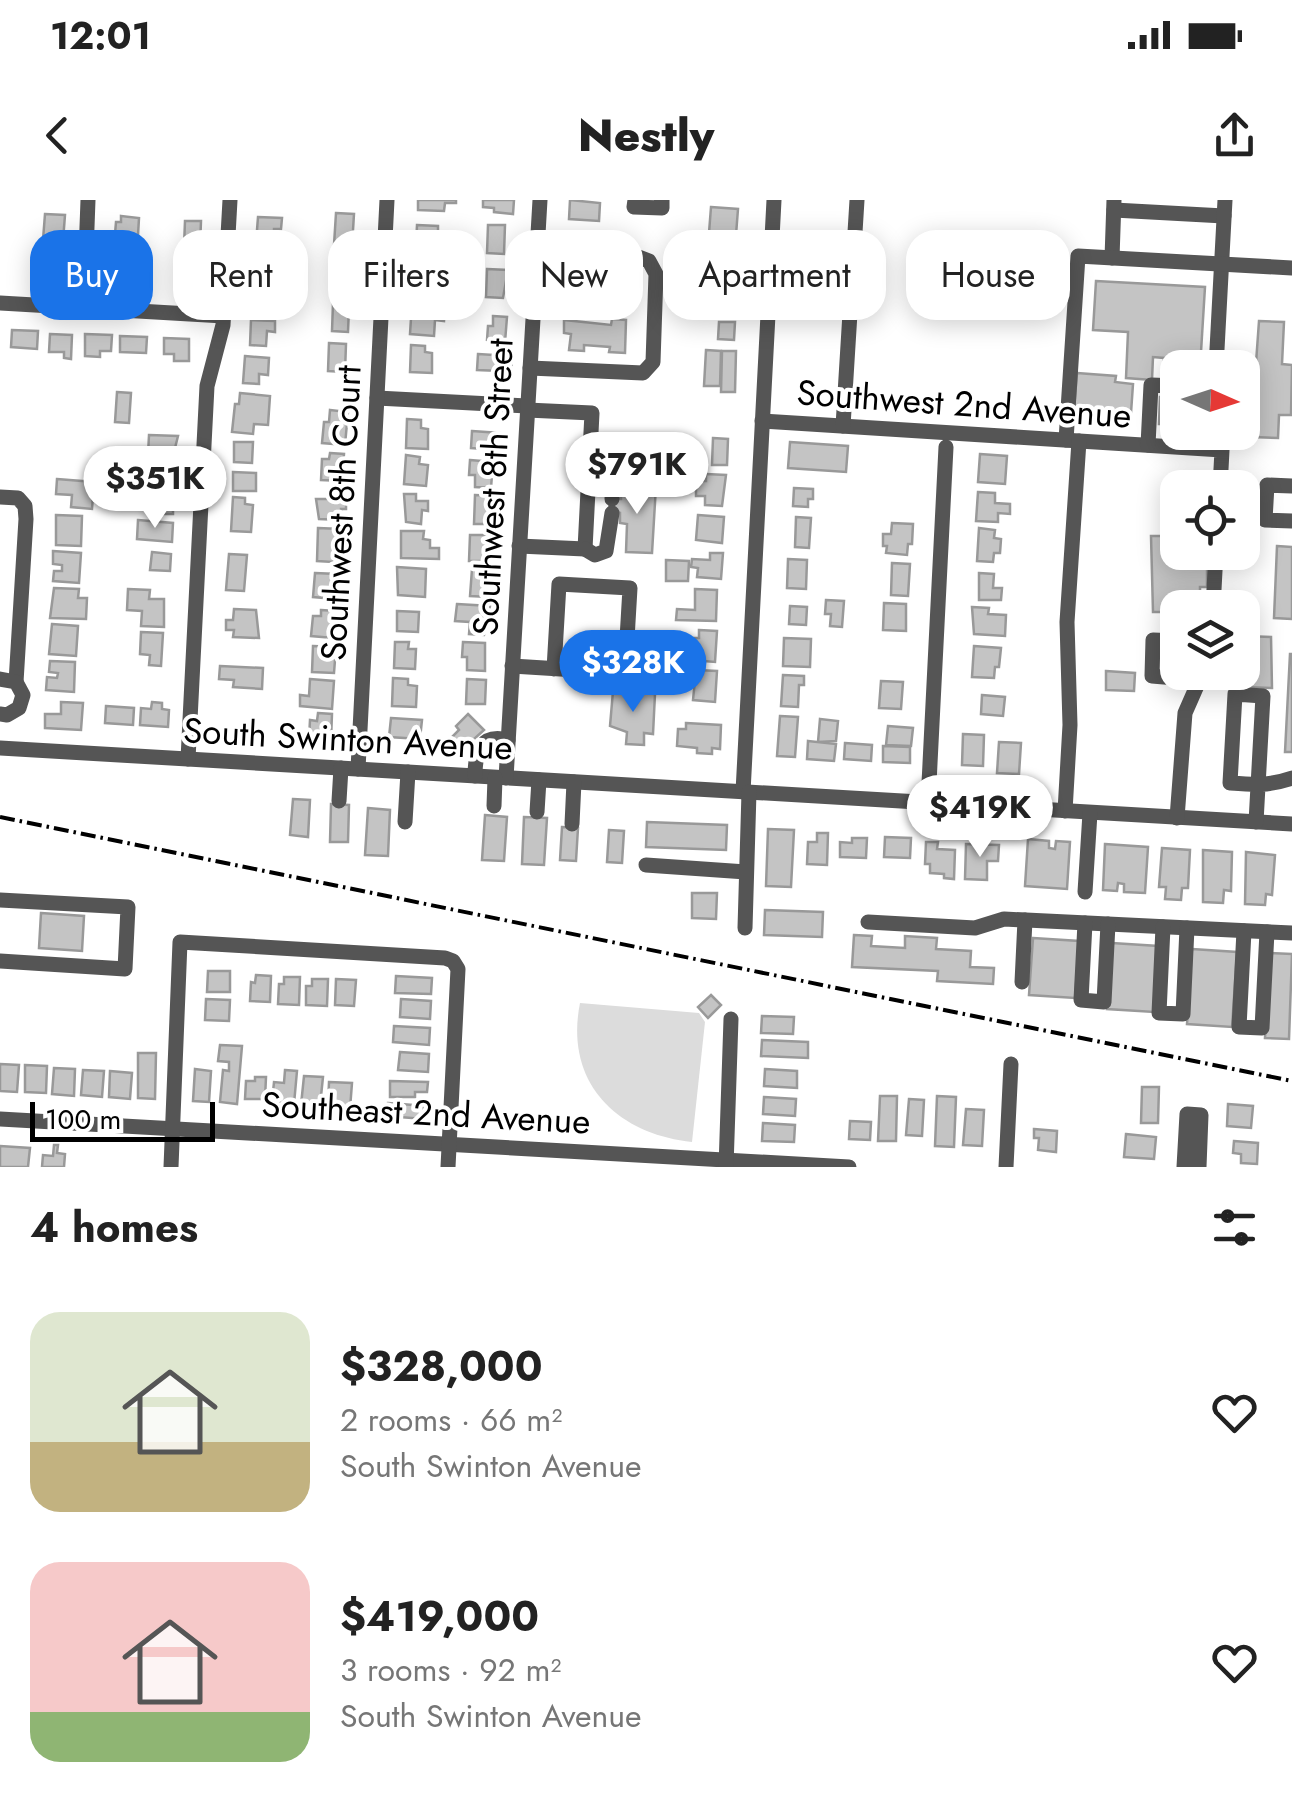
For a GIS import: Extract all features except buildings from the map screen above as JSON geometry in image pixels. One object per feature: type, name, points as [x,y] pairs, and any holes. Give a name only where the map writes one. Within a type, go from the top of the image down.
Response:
[{"type":"street","points":[[87,230],[88,200]]},
{"type":"street","points":[[228,230],[230,200]]},
{"type":"street","name":"Southwest 8th Court","points":[[339,801],[350,769],[387,200]]},
{"type":"street","name":"Southwest 8th Street","points":[[538,230],[540,200]]},
{"type":"street","points":[[635,200],[634,207],[662,208],[662,200]]},
{"type":"street","points":[[744,928],[746,792],[774,200]]},
{"type":"street","points":[[843,426],[857,200]]},
{"type":"street","points":[[1112,258],[1114,205],[1224,208],[1217,350]]},
{"type":"street","points":[[1065,811],[1078,256],[1292,268]]},
{"type":"street","points":[[530,368],[647,372],[653,362],[656,274],[649,261],[643,259]]},
{"type":"street","points":[[0,303],[30,305]]},
{"type":"street","points":[[188,760],[207,386],[223,320]]},
{"type":"street","name":"Southwest 8th Street","points":[[494,806],[508,740],[533,320]]},
{"type":"street","points":[[1148,445],[1152,385],[1160,385]]},
{"type":"street","points":[[377,398],[592,413],[585,549]]},
{"type":"street","name":"Southwest 2nd Avenue","points":[[762,421],[1160,445]]},
{"type":"street","points":[[519,546],[585,549],[595,555],[606,551],[614,447],[606,440],[591,439]]},
{"type":"street","points":[[928,803],[946,447]]},
{"type":"street","points":[[1292,486],[1267,485],[1266,520],[1292,522]]},
{"type":"street","points":[[0,496],[18,498],[25,506],[26,519],[8,680],[23,694],[22,702],[14,713],[0,714]]},
{"type":"street","points":[[512,666],[625,673],[630,588],[558,584],[554,668]]},
{"type":"street","points":[[1160,640],[1153,640],[1152,676],[1160,676]]},
{"type":"street","points":[[1177,818],[1185,714],[1195,690]]},
{"type":"street","points":[[1256,822],[1258,785],[1263,696],[1235,694],[1230,784],[1258,785],[1274,786],[1292,778]]},
{"type":"street","points":[[475,776],[476,755],[482,744],[494,738],[508,740]]},
{"type":"street","name":"South Swinton Avenue","points":[[0,748],[1292,824]]},
{"type":"street","points":[[405,822],[408,772]]},
{"type":"street","points":[[537,812],[539,780]]},
{"type":"street","points":[[572,824],[574,782]]},
{"type":"street","points":[[1085,892],[1090,812]]},
{"type":"street","points":[[646,865],[746,872]]},
{"type":"street","points":[[0,900],[128,907],[125,969],[0,961]]},
{"type":"street","points":[[868,922],[976,928],[1004,919],[1292,933]]},
{"type":"street","points":[[1022,982],[1025,920]]},
{"type":"street","points":[[1085,923],[1081,1000],[1104,1002],[1108,924]]},
{"type":"street","points":[[1163,927],[1159,1013],[1183,1014],[1187,928]]},
{"type":"street","points":[[1244,931],[1239,1027],[1262,1028],[1267,932]]},
{"type":"street","points":[[171,1167],[180,942],[445,958],[458,968],[448,1167]]},
{"type":"street","points":[[726,1164],[731,1019]]},
{"type":"street","points":[[1006,1167],[1012,1064]]},
{"type":"street","points":[[1184,1167],[1186,1114],[1201,1114],[1198,1167]]},
{"type":"street","name":"Southeast 2nd Avenue","points":[[0,1119],[726,1164],[848,1167]]},
{"type":"shaded area","points":[[580,1003],[699,1013],[705,1022],[692,1142],[641,1128],[619,1116],[602,1099],[580,1057]]},
{"type":"railway","points":[[0,817],[1292,1081]]}]
